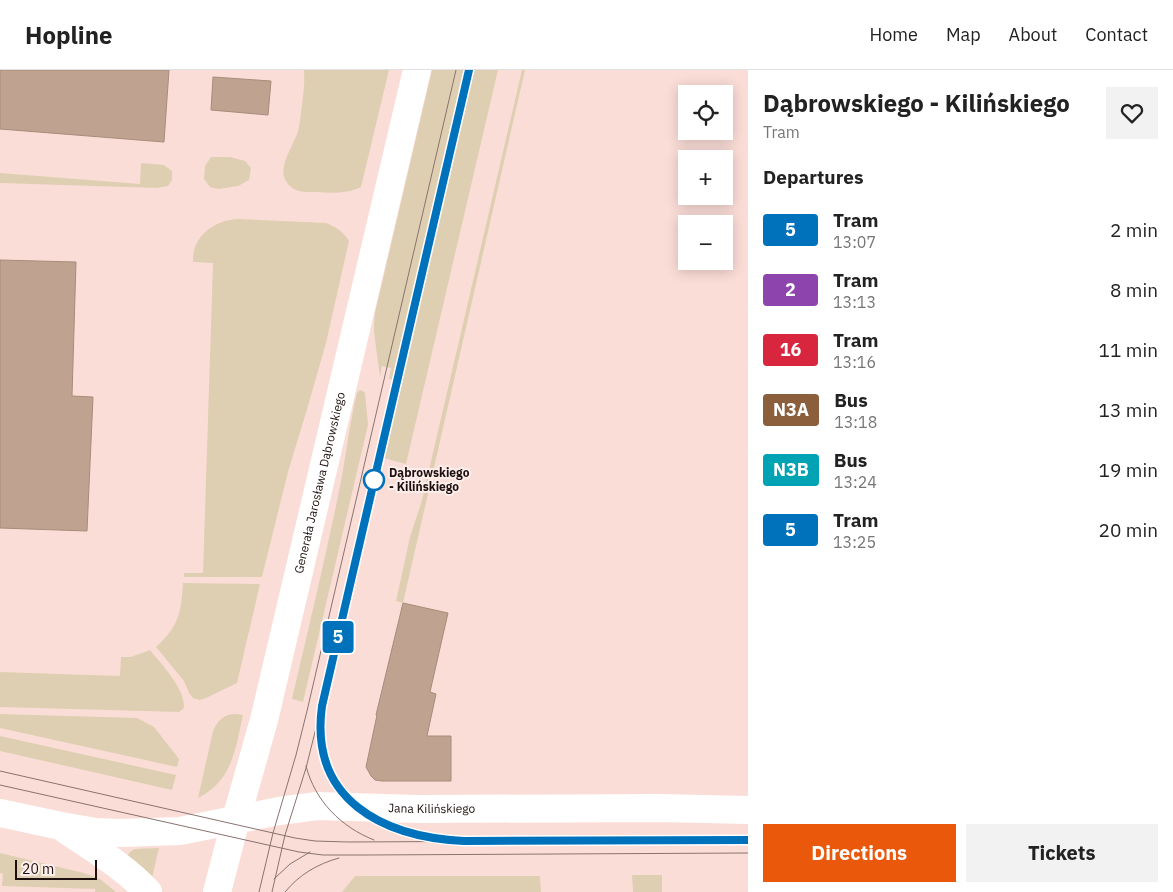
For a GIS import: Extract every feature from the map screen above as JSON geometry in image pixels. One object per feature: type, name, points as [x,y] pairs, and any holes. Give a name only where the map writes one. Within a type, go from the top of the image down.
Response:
[{"type":"street","name":"Generała Jarosława Dąbrowskiego","points":[[217,892],[264,720],[417,70]]},
{"type":"street","name":"Jana Kilińskiego","points":[[0,813],[96,832],[150,833],[180,831],[286,810],[326,806],[418,809],[659,808],[748,810]]},
{"type":"street","points":[[61,826],[123,869],[148,892]]},
{"type":"shaded area","points":[[304,70],[389,70],[361,187],[339,193],[303,192],[295,190],[286,181],[284,175],[285,163],[299,126],[304,91]]},
{"type":"shaded area","points":[[432,70],[498,70],[406,464],[384,458],[402,383],[389,379],[391,368],[382,366],[380,377],[374,323]]},
{"type":"shaded area","points":[[522,70],[525,70],[403,603],[396,601],[410,537],[422,500]]},
{"type":"shaded area","points":[[211,157],[230,157],[245,161],[251,168],[249,180],[238,186],[218,189],[210,187],[204,179],[205,166]]},
{"type":"shaded area","points":[[141,163],[164,165],[172,171],[172,180],[168,186],[157,188],[0,183],[0,173],[140,184]]},
{"type":"shaded area","points":[[238,219],[326,223],[339,230],[349,241],[326,343],[288,472],[262,577],[184,577],[184,573],[203,573],[213,263],[193,262],[194,253],[196,244],[206,231],[221,222]]},
{"type":"shaded area","points":[[360,390],[365,393],[368,425],[303,702],[292,699],[334,517],[354,405],[357,393]]},
{"type":"shaded area","points":[[183,583],[260,584],[237,683],[200,700],[193,698],[184,681],[156,647],[170,632],[180,611]]},
{"type":"shaded area","points":[[150,650],[172,677],[181,693],[184,708],[179,712],[0,707],[0,672],[120,676],[121,657],[131,657]]},
{"type":"shaded area","points":[[0,714],[137,718],[154,727],[179,759],[177,767],[0,728]]},
{"type":"shaded area","points":[[236,714],[243,715],[231,763],[219,782],[210,791],[198,798],[213,731],[222,718]]},
{"type":"shaded area","points":[[0,736],[176,775],[172,790],[0,751]]},
{"type":"shaded area","points":[[159,848],[152,878],[127,856],[135,849]]},
{"type":"shaded area","points":[[0,853],[84,873],[100,879],[116,892],[95,892],[95,889],[2,886],[3,874],[0,873]]},
{"type":"shaded area","points":[[632,875],[662,875],[662,892],[633,892]]},
{"type":"shaded area","points":[[355,876],[540,876],[541,892],[342,892]]},
{"type":"building","points":[[0,70],[169,70],[164,142],[0,129]]},
{"type":"building","points":[[213,77],[271,81],[268,115],[211,110]]},
{"type":"building","points":[[0,260],[76,262],[72,396],[93,397],[87,531],[0,528]]},
{"type":"building","points":[[403,603],[448,613],[430,692],[436,694],[427,736],[451,736],[451,781],[375,780],[366,767],[376,715]]},
{"type":"tram line","points":[[259,892],[273,833],[307,711],[456,70]]},
{"type":"tram line","points":[[272,892],[285,835],[306,768],[317,724],[469,70]]},
{"type":"tram line","name":"5","points":[[469,70],[322,706],[319,729],[325,759],[331,775],[340,790],[364,813],[389,826],[427,837],[464,841],[748,840]]},
{"type":"tram line","points":[[319,728],[329,772],[339,788],[352,802],[367,814],[385,823],[427,837]]},
{"type":"tram line","points":[[306,766],[316,790],[331,811],[351,828],[374,840]]},
{"type":"tram line","points":[[0,771],[315,841],[748,840]]},
{"type":"tram line","points":[[0,785],[299,852],[323,855],[748,853]]},
{"type":"tram line","points":[[274,879],[290,864],[310,852]]},
{"type":"tram line","points":[[285,892],[296,880],[309,871],[323,863],[339,858]]},
{"type":"place","name":"Dąbrowskiego - Kilińskiego","points":[[374,480]]}]
